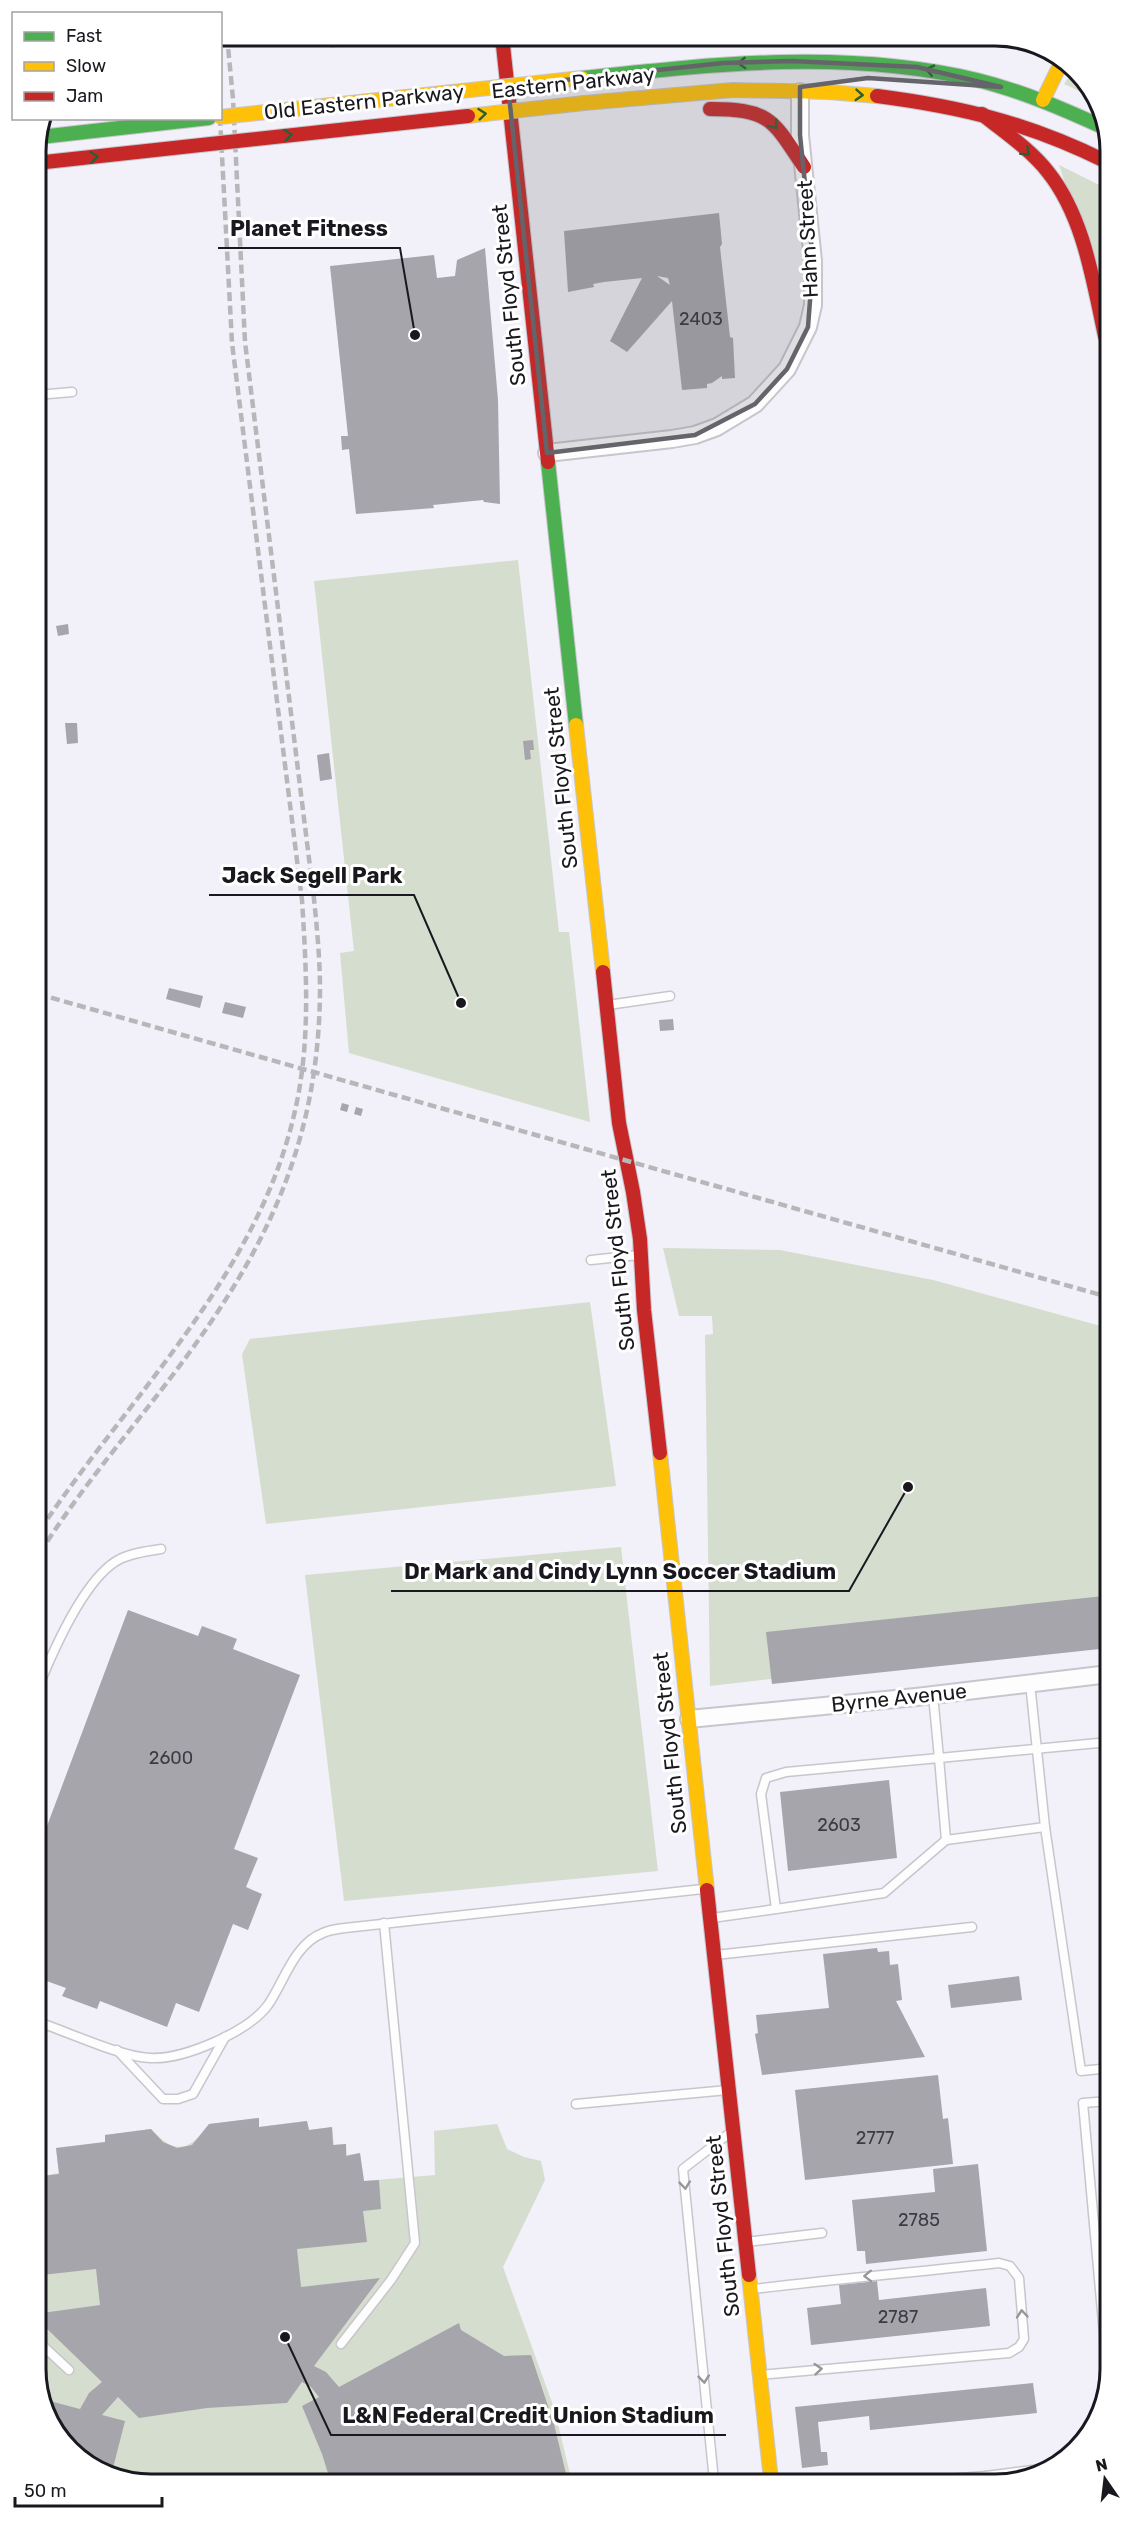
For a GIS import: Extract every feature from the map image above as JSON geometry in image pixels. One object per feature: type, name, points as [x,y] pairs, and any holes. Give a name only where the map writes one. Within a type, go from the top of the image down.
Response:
[{"type":"main road","name":"South Floyd Street","points":[[503,47],[619,1123],[629,1163],[640,1255],[770,2474]]},
{"type":"main road","name":"Eastern Parkway","points":[[222,118],[723,63],[864,62],[917,67],[1001,87],[1043,100],[1096,124]]},
{"type":"main road","points":[[1043,100],[1059,68]]},
{"type":"main road","points":[[868,78],[928,85],[1001,87]]},
{"type":"main road","points":[[800,92],[804,86],[813,83],[849,80]]},
{"type":"main road","name":"Eastern Parkway","points":[[47,162],[584,103],[733,90],[800,92],[936,104],[1030,127],[1061,138],[1100,158]]},
{"type":"main road","points":[[638,98],[695,108],[740,108],[767,117],[776,123],[804,167]]},
{"type":"main road","points":[[982,114],[1052,178],[1072,216],[1083,244],[1100,315]]},
{"type":"main road","points":[[48,136],[191,120]]},
{"type":"street","name":"Old Eastern Parkway","points":[[222,118],[508,87]]},
{"type":"street","name":"Hahn Street","points":[[547,453],[695,435],[737,417],[772,387],[799,349],[808,327],[813,305],[813,261],[800,135],[800,92]]},
{"type":"street","name":"Old Eastern Parkway","points":[[48,136],[200,120]]},
{"type":"street","name":"Byrne Avenue","points":[[689,1719],[933,1695],[1100,1675]]},
{"type":"lane","points":[[47,394],[72,392]]},
{"type":"lane","points":[[606,1005],[670,996]]},
{"type":"lane","points":[[591,1260],[640,1255]]},
{"type":"lane","points":[[46,1670],[94,1581],[120,1559],[160,1549]]},
{"type":"lane","points":[[1030,1683],[1035,1750],[1045,1827],[1081,2071],[1100,2069]]},
{"type":"lane","points":[[933,1695],[946,1840]]},
{"type":"lane","points":[[776,1909],[761,1794],[766,1778],[786,1772],[1100,1743]]},
{"type":"lane","points":[[710,1918],[884,1893],[946,1840],[1045,1827]]},
{"type":"lane","points":[[46,2025],[117,2050],[150,2058],[196,2050],[241,2029],[267,2006],[293,1960],[321,1934],[384,1923],[707,1888]]},
{"type":"lane","points":[[341,2344],[391,2280],[415,2243],[384,1923]]},
{"type":"lane","points":[[714,1955],[972,1927]]},
{"type":"lane","points":[[117,2050],[163,2099],[178,2099],[192,2094],[225,2037]]},
{"type":"lane","points":[[576,2104],[729,2090]]},
{"type":"lane","points":[[1100,2102],[1083,2103],[1100,2290]]},
{"type":"lane","points":[[713,2474],[684,2169],[733,2129]]},
{"type":"lane","points":[[746,2242],[822,2233]]},
{"type":"lane","points":[[751,2289],[843,2277],[880,2276],[999,2263],[1010,2266],[1019,2278],[1024,2339],[1019,2347],[1009,2353],[760,2375]]},
{"type":"lane","points":[[46,2349],[69,2370]]},
{"type":"highlighted area","points":[[792,61],[917,67],[1001,87],[868,78],[800,87],[800,135],[813,261],[808,327],[787,369],[755,404],[695,435],[547,453],[508,86],[723,63]]},
{"type":"green space","points":[[1069,77],[1083,93],[1064,84]]},
{"type":"green space","points":[[1059,165],[1100,186],[1100,287]]},
{"type":"green space","points":[[518,560],[559,932],[569,932],[590,1122],[349,1053],[340,953],[354,951],[314,581]]},
{"type":"green space","points":[[663,1248],[780,1250],[933,1280],[1100,1326],[1100,1641],[710,1686],[705,1335],[713,1334],[712,1316],[679,1316]]},
{"type":"green space","points":[[590,1302],[616,1486],[266,1524],[242,1354],[250,1339]]},
{"type":"green space","points":[[621,1547],[658,1871],[344,1901],[305,1575]]},
{"type":"green space","points":[[259,2118],[259,2127],[307,2121],[309,2130],[332,2127],[334,2145],[346,2144],[347,2155],[360,2153],[364,2181],[435,2175],[434,2131],[497,2124],[507,2149],[524,2157],[541,2161],[545,2180],[503,2267],[554,2408],[570,2474],[145,2474],[105,2464],[77,2444],[57,2416],[52,2403],[46,2369],[46,2175],[59,2173],[56,2148],[105,2142],[105,2135],[151,2129],[167,2143],[182,2147],[195,2140],[209,2124]]},
{"type":"building","points":[[719,213],[722,244],[720,247],[730,337],[733,338],[735,378],[722,379],[722,376],[707,384],[707,388],[682,390],[672,301],[627,352],[610,341],[642,278],[593,284],[594,287],[568,292],[564,231]],"holes":[[[657,276],[668,278],[670,285]]]},
{"type":"building","points":[[485,248],[498,400],[500,504],[483,500],[433,505],[434,508],[356,514],[349,449],[342,450],[341,436],[348,436],[330,266],[434,255],[437,278],[455,276],[457,260]]},
{"type":"building","points":[[68,624],[69,634],[58,636],[56,626]]},
{"type":"building","points":[[65,723],[77,723],[78,743],[67,744]]},
{"type":"building","points":[[533,740],[534,750],[530,750],[531,759],[525,760],[523,741]]},
{"type":"building","points":[[329,753],[332,779],[320,781],[317,755]]},
{"type":"building","points":[[169,988],[203,996],[200,1008],[166,999]]},
{"type":"building","points":[[225,1002],[246,1007],[243,1018],[222,1013]]},
{"type":"building","points":[[673,1019],[674,1030],[660,1031],[659,1020]]},
{"type":"building","points":[[342,1103],[349,1105],[347,1112],[340,1110]]},
{"type":"building","points":[[356,1107],[363,1109],[361,1116],[354,1114]]},
{"type":"building","points":[[1100,1596],[1100,1649],[772,1684],[766,1632]]},
{"type":"building","points":[[128,1610],[198,1636],[202,1626],[237,1639],[233,1649],[300,1675],[234,1849],[258,1858],[246,1887],[262,1894],[248,1930],[233,1924],[199,2012],[176,2003],[167,2027],[100,2001],[97,2009],[62,1996],[66,1988],[46,1981],[46,1828]]},
{"type":"building","points":[[889,1780],[897,1858],[788,1871],[780,1792]]},
{"type":"building","points":[[877,1948],[878,1952],[889,1951],[890,1965],[898,1964],[902,2000],[896,2001],[925,2057],[762,2075],[755,2034],[758,2033],[756,2015],[829,2008],[823,1954]]},
{"type":"building","points":[[1019,1976],[1022,2000],[951,2008],[948,1985]]},
{"type":"building","points":[[938,2075],[943,2119],[948,2118],[953,2164],[805,2180],[795,2090]]},
{"type":"building","points":[[259,2118],[259,2127],[307,2121],[309,2130],[332,2127],[333,2145],[346,2144],[346,2156],[360,2153],[364,2181],[379,2180],[381,2209],[363,2211],[367,2242],[297,2249],[301,2287],[380,2278],[314,2366],[326,2372],[339,2387],[459,2323],[461,2330],[504,2356],[531,2355],[554,2424],[566,2474],[328,2474],[302,2406],[319,2397],[311,2387],[302,2382],[287,2403],[207,2408],[139,2418],[118,2397],[102,2415],[125,2421],[113,2467],[77,2444],[64,2428],[52,2402],[80,2409],[89,2393],[102,2382],[46,2328],[46,2312],[100,2305],[96,2269],[46,2275],[46,2176],[59,2174],[56,2148],[105,2142],[105,2135],[151,2129],[163,2142],[177,2148],[192,2145],[209,2124]]},
{"type":"building","points":[[978,2164],[987,2251],[866,2264],[865,2251],[857,2251],[852,2200],[935,2192],[933,2169]]},
{"type":"building","points":[[877,2281],[879,2300],[986,2288],[990,2326],[811,2345],[807,2308],[841,2304],[839,2285]]},
{"type":"building","points":[[1033,2383],[1037,2413],[870,2430],[869,2416],[818,2422],[821,2452],[827,2452],[828,2465],[802,2468],[795,2407]]},
{"type":"railway","points":[[46,1543],[96,1473],[197,1342],[249,1260],[288,1176],[311,1088],[318,1040],[320,978],[314,899],[245,342],[233,99],[228,47]]},
{"type":"railway","points":[[46,1521],[194,1323],[228,1269],[259,1213],[283,1154],[299,1091],[305,1044],[306,996],[302,900],[232,343],[220,120]]},
{"type":"railway","points":[[47,996],[1100,1295]]},
{"type":"traffic: fast","points":[[582,78],[730,64],[829,62],[879,65],[928,70],[994,84],[1096,124]]},
{"type":"traffic: fast","points":[[48,136],[191,120]]},
{"type":"traffic: fast","points":[[548,462],[576,725]]},
{"type":"traffic: slow","points":[[1043,100],[1059,68]]},
{"type":"traffic: slow","points":[[222,117],[582,78]]},
{"type":"traffic: slow","points":[[584,103],[733,90],[828,92],[877,96]]},
{"type":"traffic: slow","points":[[468,116],[584,103]]},
{"type":"traffic: slow","points":[[576,725],[603,972]]},
{"type":"traffic: slow","points":[[660,1453],[707,1890]]},
{"type":"traffic: slow","points":[[749,2275],[770,2474]]},
{"type":"traffic: jam","points":[[503,47],[548,462]]},
{"type":"traffic: jam","points":[[877,96],[938,105],[994,118],[1049,136],[1100,159]]},
{"type":"traffic: jam","points":[[710,109],[746,111],[768,120],[785,138],[804,167]]},
{"type":"traffic: jam","points":[[982,114],[1033,156],[1060,190],[1079,229],[1086,250],[1100,313]]},
{"type":"traffic: jam","points":[[47,162],[468,116]]},
{"type":"traffic: jam","points":[[603,972],[619,1123],[640,1239],[644,1310],[660,1453]]},
{"type":"traffic: jam","points":[[707,1890],[749,2275]]},
{"type":"place","name":"Planet Fitness","points":[[415,335]]},
{"type":"place","name":"Jack Segell Park","points":[[461,1003]]},
{"type":"place","name":"Dr Mark and Cindy Lynn Soccer Stadium","points":[[908,1487]]},
{"type":"place","name":"L&N Federal Credit Union Stadium","points":[[285,2337]]}]
